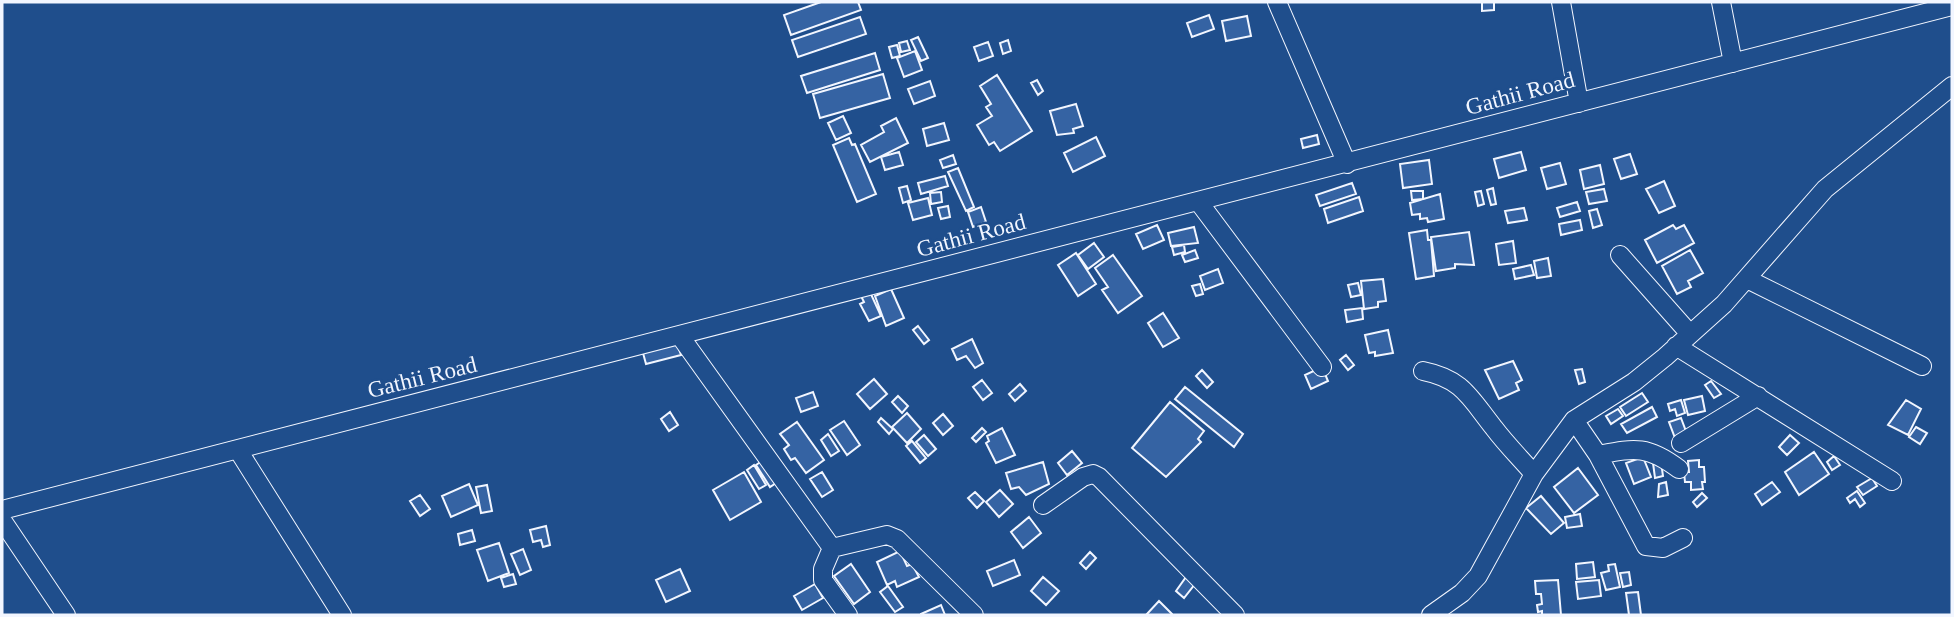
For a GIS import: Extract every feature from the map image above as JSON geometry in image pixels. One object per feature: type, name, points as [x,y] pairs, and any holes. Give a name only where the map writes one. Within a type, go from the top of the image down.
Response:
[{"type":"street","points":[[1277,2],[1347,164]]},
{"type":"street","points":[[1561,2],[1579,103]]},
{"type":"street","points":[[1721,2],[1733,63]]},
{"type":"street","name":"Gathii Road","points":[[2,510],[1733,63],[1906,9],[1952,6]]},
{"type":"street","points":[[1431,615],[1478,576],[1534,474],[1574,419],[1633,382],[1690,334],[1747,279],[1825,189],[1952,86]]},
{"type":"street","points":[[1198,201],[1322,367]]},
{"type":"street","points":[[1620,255],[1690,334]]},
{"type":"street","points":[[1747,279],[1922,366]]},
{"type":"street","points":[[680,335],[832,548]]},
{"type":"street","points":[[1676,346],[1892,481]]},
{"type":"street","points":[[1423,371],[1454,381],[1469,394],[1494,429],[1534,474]]},
{"type":"street","points":[[1681,443],[1758,396]]},
{"type":"street","points":[[1574,419],[1598,455],[1646,546],[1663,548],[1683,538]]},
{"type":"street","points":[[1598,455],[1635,448],[1647,450],[1679,469]]},
{"type":"street","points":[[238,450],[342,615]]},
{"type":"street","points":[[1043,505],[1083,477],[1093,474],[1099,477],[1235,615]]},
{"type":"street","points":[[2,520],[66,615]]},
{"type":"street","points":[[832,548],[887,535],[897,539],[974,615]]},
{"type":"street","points":[[832,548],[823,569],[823,580],[848,615]]},
{"type":"building","points":[[821,2],[858,2],[861,10],[791,35],[784,15]]},
{"type":"building","points":[[1482,2],[1494,2],[1494,10],[1482,11]]},
{"type":"building","points":[[1209,15],[1214,29],[1192,37],[1187,23]]},
{"type":"building","points":[[1247,16],[1251,36],[1226,41],[1222,21]]},
{"type":"building","points":[[860,17],[866,34],[798,57],[792,40]]},
{"type":"building","points":[[918,37],[928,58],[921,61],[911,40]]},
{"type":"building","points":[[1008,40],[1011,51],[1003,54],[1000,43]]},
{"type":"building","points":[[907,41],[910,50],[901,52],[899,43]]},
{"type":"building","points":[[988,42],[993,56],[979,61],[974,47]]},
{"type":"building","points":[[897,45],[900,56],[892,58],[889,47]]},
{"type":"building","points":[[915,51],[922,70],[904,77],[897,58]]},
{"type":"building","points":[[875,53],[880,70],[807,93],[801,76]]},
{"type":"building","points":[[883,74],[890,98],[820,118],[813,94]]},
{"type":"building","points":[[997,75],[1032,131],[1000,151],[994,142],[989,145],[977,125],[992,116],[986,107],[991,104],[980,86]]},
{"type":"building","points":[[1037,80],[1043,91],[1038,95],[1031,83]]},
{"type":"building","points":[[930,81],[935,96],[914,104],[908,89]]},
{"type":"building","points":[[1076,104],[1083,126],[1073,129],[1074,133],[1057,135],[1050,111]]},
{"type":"building","points":[[843,116],[851,133],[836,140],[828,123]]},
{"type":"building","points":[[896,118],[908,143],[870,162],[861,145],[884,132],[881,126]]},
{"type":"building","points":[[944,123],[949,140],[927,146],[923,129]]},
{"type":"building","points":[[1317,135],[1319,144],[1303,148],[1301,139]]},
{"type":"building","points":[[1096,137],[1105,156],[1073,172],[1064,153]]},
{"type":"building","points":[[849,138],[852,145],[855,144],[876,194],[857,202],[833,145]]},
{"type":"building","points":[[899,152],[903,165],[885,170],[881,157]]},
{"type":"building","points":[[1521,152],[1526,170],[1499,178],[1494,159]]},
{"type":"building","points":[[1630,154],[1637,174],[1621,179],[1614,159]]},
{"type":"building","points":[[953,155],[956,164],[943,168],[940,160]]},
{"type":"building","points":[[1429,160],[1432,184],[1403,188],[1400,164]]},
{"type":"building","points":[[1560,163],[1566,184],[1547,189],[1541,168]]},
{"type":"building","points":[[1600,165],[1604,184],[1584,189],[1580,170]]},
{"type":"building","points":[[958,168],[974,207],[966,211],[948,172]]},
{"type":"building","points":[[945,176],[948,186],[921,194],[918,183]]},
{"type":"building","points":[[1664,181],[1675,206],[1659,213],[1646,189]]},
{"type":"building","points":[[1352,183],[1356,194],[1320,206],[1316,195]]},
{"type":"building","points":[[907,186],[911,200],[903,203],[899,188]]},
{"type":"building","points":[[1493,188],[1496,204],[1491,205],[1487,190]]},
{"type":"building","points":[[1604,189],[1607,201],[1589,204],[1586,192]]},
{"type":"building","points":[[1411,191],[1423,191],[1423,199],[1412,200]]},
{"type":"building","points":[[1481,191],[1484,204],[1478,206],[1475,192]]},
{"type":"building","points":[[941,192],[942,202],[931,204],[930,193]]},
{"type":"building","points":[[1440,194],[1444,219],[1428,222],[1427,218],[1420,219],[1420,214],[1412,215],[1410,203]]},
{"type":"building","points":[[1359,197],[1363,211],[1328,223],[1324,209]]},
{"type":"building","points":[[928,198],[932,215],[913,220],[908,203]]},
{"type":"building","points":[[1577,202],[1580,211],[1560,217],[1557,208]]},
{"type":"building","points":[[948,206],[950,217],[941,219],[938,208]]},
{"type":"building","points":[[981,207],[986,222],[973,227],[968,212]]},
{"type":"building","points":[[1524,208],[1527,220],[1508,223],[1505,211]]},
{"type":"building","points":[[1597,209],[1602,225],[1593,228],[1589,211]]},
{"type":"building","points":[[1580,220],[1582,230],[1561,235],[1559,224]]},
{"type":"building","points":[[1157,225],[1164,240],[1143,249],[1136,234]]},
{"type":"building","points":[[1673,225],[1676,229],[1684,225],[1694,243],[1657,263],[1645,240]]},
{"type":"building","points":[[1194,227],[1198,243],[1171,246],[1168,233]]},
{"type":"building","points":[[1427,230],[1428,240],[1431,240],[1434,276],[1416,279],[1409,233]]},
{"type":"building","points":[[1469,232],[1474,265],[1455,264],[1455,268],[1436,271],[1431,237]]},
{"type":"building","points":[[1513,241],[1516,263],[1499,265],[1496,244]]},
{"type":"building","points":[[1094,243],[1104,257],[1088,269],[1078,255]]},
{"type":"building","points":[[1184,245],[1185,252],[1174,255],[1172,247]]},
{"type":"building","points":[[1195,250],[1198,258],[1185,262],[1182,255]]},
{"type":"building","points":[[1690,250],[1703,273],[1688,281],[1691,287],[1677,294],[1662,266]]},
{"type":"building","points":[[1076,253],[1096,284],[1078,296],[1058,265]]},
{"type":"building","points":[[1113,255],[1142,296],[1118,313],[1102,290],[1108,287],[1095,268]]},
{"type":"building","points":[[1548,258],[1551,276],[1537,278],[1534,261]]},
{"type":"building","points":[[1531,265],[1534,275],[1515,279],[1513,269]]},
{"type":"building","points":[[1218,269],[1223,283],[1205,290],[1200,276]]},
{"type":"building","points":[[1383,279],[1386,301],[1378,302],[1378,307],[1364,309],[1361,281]]},
{"type":"building","points":[[1358,283],[1361,295],[1351,297],[1348,285]]},
{"type":"building","points":[[1200,284],[1203,294],[1196,296],[1192,286]]},
{"type":"building","points":[[891,289],[904,318],[886,326],[875,296]]},
{"type":"building","points":[[870,292],[881,316],[869,321],[860,304],[864,302],[861,296]]},
{"type":"building","points":[[1362,308],[1363,319],[1347,322],[1345,310]]},
{"type":"building","points":[[1163,313],[1179,338],[1163,347],[1148,323]]},
{"type":"building","points":[[918,326],[929,340],[924,344],[913,330]]},
{"type":"building","points":[[1388,330],[1393,353],[1375,356],[1375,352],[1369,353],[1365,335]]},
{"type":"building","points":[[972,339],[983,363],[975,368],[966,356],[957,360],[952,349]]},
{"type":"building","points":[[677,343],[681,355],[646,364],[643,353]]},
{"type":"building","points":[[1346,355],[1354,365],[1348,370],[1340,360]]},
{"type":"building","points":[[1513,361],[1522,380],[1516,383],[1519,390],[1499,399],[1485,370]]},
{"type":"building","points":[[1322,367],[1328,381],[1311,389],[1305,375]]},
{"type":"building","points":[[1582,369],[1585,382],[1579,384],[1575,370]]},
{"type":"building","points":[[1202,370],[1213,382],[1207,388],[1196,376]]},
{"type":"building","points":[[874,379],[887,394],[870,409],[857,394]]},
{"type":"building","points":[[982,380],[992,393],[983,400],[973,387]]},
{"type":"building","points":[[1711,381],[1721,394],[1714,398],[1705,385]]},
{"type":"building","points":[[1020,384],[1026,391],[1015,401],[1009,394]]},
{"type":"building","points":[[1185,387],[1243,434],[1234,447],[1175,399]]},
{"type":"building","points":[[813,392],[818,406],[801,412],[796,398]]},
{"type":"building","points":[[1642,393],[1648,402],[1626,416],[1620,407]]},
{"type":"building","points":[[898,396],[908,406],[902,413],[892,402]]},
{"type":"building","points":[[1702,396],[1705,411],[1688,415],[1684,400]]},
{"type":"building","points":[[1681,400],[1685,413],[1677,416],[1675,409],[1670,411],[1668,404]]},
{"type":"building","points":[[1906,400],[1921,409],[1908,435],[1888,425]]},
{"type":"building","points":[[1170,402],[1204,431],[1198,439],[1201,442],[1166,477],[1132,448]]},
{"type":"building","points":[[1652,407],[1657,417],[1627,433],[1621,424]]},
{"type":"building","points":[[1618,409],[1623,416],[1611,424],[1606,416]]},
{"type":"building","points":[[670,412],[678,425],[669,431],[661,419]]},
{"type":"building","points":[[907,413],[921,429],[907,443],[892,427]]},
{"type":"building","points":[[943,414],[953,426],[943,435],[933,423]]},
{"type":"building","points":[[881,418],[893,429],[889,434],[878,422]]},
{"type":"building","points":[[1681,418],[1687,434],[1675,438],[1669,422]]},
{"type":"building","points":[[844,421],[860,445],[847,455],[830,430]]},
{"type":"building","points":[[797,422],[824,460],[806,473],[795,458],[791,460],[784,449],[789,445],[780,434]]},
{"type":"building","points":[[1916,427],[1927,433],[1920,444],[1909,437]]},
{"type":"building","points":[[982,428],[986,432],[976,442],[972,438]]},
{"type":"building","points":[[1002,428],[1015,455],[996,463],[986,443],[989,441],[987,436]]},
{"type":"building","points":[[828,434],[839,451],[831,456],[821,440]]},
{"type":"building","points":[[924,435],[936,449],[928,456],[916,442]]},
{"type":"building","points":[[1790,435],[1799,443],[1787,455],[1779,447]]},
{"type":"building","points":[[912,441],[926,458],[920,463],[906,446]]},
{"type":"building","points":[[1072,451],[1082,463],[1067,475],[1058,463]]},
{"type":"building","points":[[1814,452],[1829,474],[1799,495],[1785,472]]},
{"type":"building","points":[[1834,456],[1840,465],[1832,470],[1827,462]]},
{"type":"building","points":[[1643,457],[1651,477],[1634,484],[1626,463]]},
{"type":"building","points":[[765,459],[779,481],[770,487],[756,465]]},
{"type":"building","points":[[1699,460],[1699,467],[1704,467],[1705,482],[1702,482],[1703,489],[1691,490],[1691,482],[1685,482],[1684,472],[1689,472],[1688,461]]},
{"type":"building","points":[[1043,462],[1049,484],[1026,495],[1019,487],[1011,489],[1006,473]]},
{"type":"building","points":[[1661,462],[1663,476],[1655,478],[1653,463]]},
{"type":"building","points":[[754,465],[766,485],[759,489],[747,470]]},
{"type":"building","points":[[1578,468],[1598,495],[1574,513],[1554,487]]},
{"type":"building","points":[[744,472],[761,502],[730,520],[713,490]]},
{"type":"building","points":[[822,472],[833,490],[822,497],[810,479]]},
{"type":"building","points":[[1872,478],[1877,486],[1863,495],[1857,487]]},
{"type":"building","points":[[1666,482],[1668,495],[1658,497],[1659,484]]},
{"type":"building","points":[[1772,482],[1780,492],[1762,505],[1755,494]]},
{"type":"building","points":[[469,484],[478,505],[451,517],[442,496]]},
{"type":"building","points":[[487,485],[492,511],[481,513],[476,487]]},
{"type":"building","points":[[1000,490],[1013,504],[999,517],[986,502]]},
{"type":"building","points":[[1857,491],[1865,503],[1860,507],[1855,499],[1850,503],[1847,498]]},
{"type":"building","points":[[975,492],[984,501],[977,508],[968,498]]},
{"type":"building","points":[[1702,493],[1707,498],[1697,507],[1693,502]]},
{"type":"building","points":[[420,495],[430,509],[420,516],[410,501]]},
{"type":"building","points":[[1541,496],[1564,523],[1551,534],[1526,508]]},
{"type":"building","points":[[1580,514],[1582,526],[1567,528],[1565,517]]},
{"type":"building","points":[[1029,517],[1041,533],[1023,548],[1011,532]]},
{"type":"building","points":[[546,526],[550,545],[543,547],[541,540],[533,542],[530,530]]},
{"type":"building","points":[[472,530],[475,541],[460,545],[458,534]]},
{"type":"building","points":[[499,543],[509,573],[488,581],[477,550]]},
{"type":"building","points":[[523,549],[531,570],[520,575],[511,554]]},
{"type":"building","points":[[900,551],[907,566],[912,564],[919,577],[897,587],[895,581],[887,585],[877,562]]},
{"type":"building","points":[[1090,552],[1096,558],[1086,569],[1080,563]]},
{"type":"building","points":[[1014,560],[1020,575],[993,586],[987,571]]},
{"type":"building","points":[[1593,562],[1595,577],[1577,579],[1576,564]]},
{"type":"building","points":[[851,564],[870,592],[854,604],[834,576]]},
{"type":"building","points":[[1615,564],[1620,587],[1606,590],[1601,573],[1609,571],[1608,565]]},
{"type":"building","points":[[680,569],[690,591],[666,602],[656,580]]},
{"type":"building","points":[[1629,572],[1631,585],[1623,587],[1620,573]]},
{"type":"building","points":[[513,574],[516,584],[504,587],[501,578]]},
{"type":"building","points":[[1043,577],[1059,591],[1046,605],[1031,591]]},
{"type":"building","points":[[1186,577],[1195,584],[1184,598],[1176,591]]},
{"type":"building","points":[[1558,580],[1561,615],[1542,615],[1542,611],[1538,612],[1537,605],[1542,604],[1541,594],[1536,594],[1535,581]]},
{"type":"building","points":[[1599,580],[1601,596],[1578,599],[1576,582]]},
{"type":"building","points":[[815,584],[823,598],[802,610],[794,596]]},
{"type":"building","points":[[888,586],[903,607],[895,612],[880,592]]},
{"type":"building","points":[[1638,592],[1641,615],[1629,615],[1626,593]]},
{"type":"building","points":[[1159,601],[1172,615],[1146,615]]},
{"type":"building","points":[[941,605],[945,615],[921,615],[921,614]]}]
